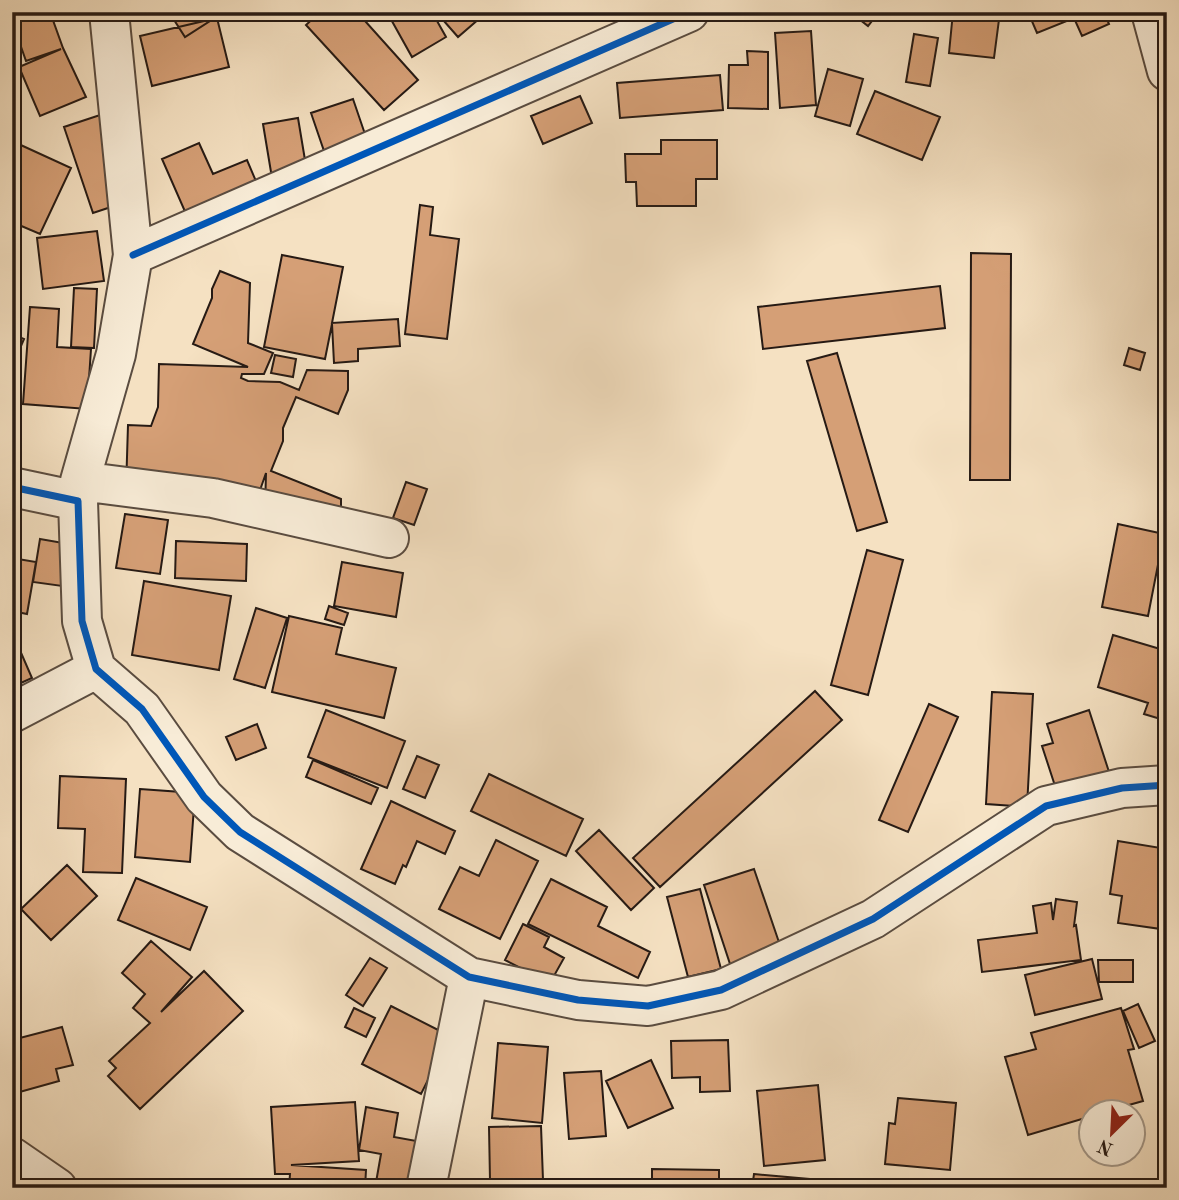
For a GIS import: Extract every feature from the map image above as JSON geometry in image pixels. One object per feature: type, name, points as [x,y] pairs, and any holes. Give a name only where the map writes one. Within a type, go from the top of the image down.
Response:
[{"type":"street","points":[[109,12],[133,255],[116,354],[79,491],[82,621],[96,669],[142,709],[204,797],[240,832],[469,977],[578,1000],[648,1006],[721,990],[873,919],[1046,806],[1122,788],[1167,785]]},
{"type":"street","points":[[133,255],[689,12]]},
{"type":"street","points":[[1151,12],[1167,71]]},
{"type":"street","points":[[12,487],[213,498],[389,538]]},
{"type":"street","points":[[12,713],[96,669]]},
{"type":"street","points":[[426,1188],[469,977]]},
{"type":"street","points":[[12,1157],[57,1188]]},
{"type":"building","points":[[23,12],[50,12],[86,97],[40,116],[19,67],[61,49],[26,61],[12,21],[12,16]]},
{"type":"building","points":[[169,12],[224,12],[185,37]]},
{"type":"building","points":[[320,12],[357,12],[418,80],[384,110],[306,25]]},
{"type":"building","points":[[432,12],[446,37],[412,57],[388,14]]},
{"type":"building","points":[[436,12],[487,12],[458,37]]},
{"type":"building","points":[[850,12],[879,12],[868,26]]},
{"type":"building","points":[[953,12],[1000,12],[994,58],[949,53]]},
{"type":"building","points":[[1028,12],[1104,12],[1109,24],[1082,36],[1074,18],[1037,33]]},
{"type":"building","points":[[217,18],[229,67],[152,86],[140,36]]},
{"type":"building","points":[[811,31],[816,105],[780,108],[775,33]]},
{"type":"building","points":[[914,34],[938,38],[930,86],[906,82]]},
{"type":"building","points":[[747,51],[768,52],[768,109],[728,108],[729,65],[748,65]]},
{"type":"building","points":[[828,69],[863,79],[850,126],[815,116]]},
{"type":"building","points":[[720,75],[723,110],[620,118],[617,83]]},
{"type":"building","points":[[875,91],[940,117],[922,160],[857,134]]},
{"type":"building","points":[[580,96],[592,123],[543,144],[531,116]]},
{"type":"building","points":[[353,99],[366,137],[324,151],[311,113]]},
{"type":"building","points":[[100,115],[129,201],[93,213],[64,127]]},
{"type":"building","points":[[298,118],[307,172],[272,178],[263,124]]},
{"type":"building","points":[[661,140],[717,140],[717,179],[696,179],[696,206],[637,206],[636,182],[626,182],[625,154],[661,154]]},
{"type":"building","points":[[12,141],[71,168],[40,234],[12,222]]},
{"type":"building","points":[[199,143],[213,174],[247,160],[261,193],[190,223],[162,159]]},
{"type":"building","points":[[420,205],[433,207],[430,235],[459,239],[447,339],[405,334]]},
{"type":"building","points":[[97,231],[104,281],[43,289],[37,238]]},
{"type":"building","points":[[971,253],[1011,254],[1010,480],[970,480]]},
{"type":"building","points":[[282,255],[343,267],[332,323],[398,319],[400,346],[358,349],[358,361],[334,363],[332,324],[325,359],[264,347]]},
{"type":"building","points":[[220,271],[250,283],[248,343],[273,353],[264,374],[242,374],[241,378],[248,381],[280,382],[299,390],[307,370],[348,371],[348,390],[338,414],[296,397],[283,428],[283,441],[271,471],[341,499],[341,511],[265,509],[266,473],[259,493],[126,489],[128,425],[151,426],[158,407],[159,364],[248,367],[193,344]]},
{"type":"building","points":[[940,286],[945,328],[763,349],[758,307]]},
{"type":"building","points":[[74,288],[97,289],[94,348],[71,347]]},
{"type":"building","points":[[30,307],[59,309],[57,347],[91,349],[87,409],[23,404]]},
{"type":"building","points":[[12,334],[24,339],[12,367]]},
{"type":"building","points":[[1129,348],[1145,353],[1140,370],[1124,365]]},
{"type":"building","points":[[837,353],[887,522],[857,531],[807,361]]},
{"type":"building","points":[[275,355],[296,359],[293,377],[271,373]]},
{"type":"building","points":[[12,403],[18,403],[17,442],[12,442]]},
{"type":"building","points":[[406,482],[427,489],[414,525],[393,518]]},
{"type":"building","points":[[125,514],[168,520],[160,574],[116,568]]},
{"type":"building","points":[[1118,524],[1164,534],[1148,616],[1102,607]]},
{"type":"building","points":[[1165,537],[1167,538],[1167,572],[1158,570]]},
{"type":"building","points":[[40,539],[69,544],[62,586],[33,582]]},
{"type":"building","points":[[176,541],[247,544],[246,581],[175,578]]},
{"type":"building","points":[[867,550],[903,560],[868,695],[831,685]]},
{"type":"building","points":[[12,558],[36,562],[27,614],[12,611]]},
{"type":"building","points":[[342,562],[403,573],[396,617],[334,606]]},
{"type":"building","points":[[144,581],[231,596],[219,670],[132,655]]},
{"type":"building","points":[[329,606],[348,613],[344,625],[325,619]]},
{"type":"building","points":[[256,608],[287,618],[265,688],[234,679]]},
{"type":"building","points":[[289,616],[342,628],[336,654],[396,668],[384,718],[272,692]]},
{"type":"building","points":[[12,632],[32,678],[12,687]]},
{"type":"building","points":[[1113,635],[1167,651],[1167,721],[1144,714],[1148,703],[1098,687]]},
{"type":"building","points":[[815,691],[842,720],[660,887],[633,858]]},
{"type":"building","points":[[992,692],[1033,694],[1027,807],[986,804]]},
{"type":"building","points":[[929,704],[958,717],[908,832],[879,820]]},
{"type":"building","points":[[326,710],[405,741],[387,788],[308,757]]},
{"type":"building","points":[[1089,710],[1110,775],[1057,792],[1042,746],[1053,743],[1047,724]]},
{"type":"building","points":[[257,724],[266,748],[236,760],[226,737]]},
{"type":"building","points":[[417,756],[439,765],[425,798],[403,789]]},
{"type":"building","points":[[313,760],[378,788],[371,804],[306,777]]},
{"type":"building","points":[[489,774],[583,819],[566,856],[471,811]]},
{"type":"building","points":[[60,776],[126,779],[122,873],[83,872],[85,829],[58,828]]},
{"type":"building","points":[[140,789],[195,793],[190,862],[135,857]]},
{"type":"building","points":[[391,801],[455,831],[445,854],[417,841],[395,884],[361,869]]},
{"type":"building","points":[[599,830],[654,888],[631,910],[576,851]]},
{"type":"building","points":[[496,840],[538,861],[500,939],[439,909],[460,867],[479,876]]},
{"type":"building","points":[[1118,841],[1167,849],[1167,890],[1161,929],[1118,923],[1122,896],[1110,894]]},
{"type":"building","points":[[67,865],[97,896],[51,940],[21,909]]},
{"type":"building","points":[[754,869],[783,954],[732,970],[704,885]]},
{"type":"building","points":[[136,878],[207,907],[190,950],[118,920]]},
{"type":"building","points":[[551,879],[607,907],[598,926],[650,952],[638,978],[528,924]]},
{"type":"building","points":[[700,889],[721,969],[688,977],[667,897]]},
{"type":"building","points":[[1056,899],[1077,902],[1074,926],[1076,925],[1081,960],[982,972],[978,940],[1037,933],[1033,906],[1051,903],[1053,920]]},
{"type":"building","points":[[523,924],[549,937],[544,947],[564,958],[550,983],[505,960]]},
{"type":"building","points":[[151,941],[192,977],[161,1012],[204,971],[243,1011],[140,1109],[108,1076],[116,1068],[109,1061],[150,1023],[133,1008],[145,994],[122,973]]},
{"type":"building","points":[[370,958],[387,968],[363,1006],[346,995]]},
{"type":"building","points":[[1092,959],[1102,999],[1035,1015],[1025,975]]},
{"type":"building","points":[[1098,960],[1133,960],[1133,982],[1099,982]]},
{"type":"building","points":[[1138,1004],[1155,1041],[1139,1048],[1123,1011]]},
{"type":"building","points":[[391,1006],[450,1036],[421,1094],[362,1064]]},
{"type":"building","points":[[354,1008],[375,1018],[366,1037],[345,1027]]},
{"type":"building","points":[[1121,1008],[1134,1049],[1128,1050],[1142,1098],[1078,1098],[1078,1120],[1028,1135],[1005,1057],[1036,1049],[1031,1033]]},
{"type":"building","points":[[62,1027],[73,1065],[56,1069],[59,1081],[16,1093],[12,1078],[12,1040]]},
{"type":"building","points":[[728,1040],[730,1091],[700,1092],[700,1077],[672,1078],[671,1041]]},
{"type":"building","points":[[498,1043],[548,1047],[542,1123],[492,1118]]},
{"type":"building","points":[[651,1060],[673,1108],[628,1128],[606,1081]]},
{"type":"building","points":[[601,1071],[606,1136],[569,1139],[564,1073]]},
{"type":"building","points":[[1160,1074],[1167,1074],[1167,1161],[1162,1161]]},
{"type":"building","points":[[818,1085],[825,1160],[764,1166],[757,1091]]},
{"type":"building","points":[[898,1098],[956,1103],[950,1170],[885,1164],[889,1123],[895,1124]]},
{"type":"building","points":[[355,1102],[359,1161],[291,1165],[366,1170],[365,1188],[289,1188],[290,1174],[275,1174],[271,1107]]},
{"type":"building","points":[[366,1107],[398,1113],[394,1137],[422,1142],[415,1188],[375,1188],[381,1154],[359,1150]]},
{"type":"building","points":[[541,1126],[543,1180],[490,1180],[489,1127]]},
{"type":"building","points":[[652,1169],[719,1170],[719,1188],[652,1188]]},
{"type":"building","points":[[754,1174],[809,1179],[808,1188],[752,1188]]},
{"type":"cycle path","points":[[133,255],[689,12]]},
{"type":"cycle path","points":[[12,487],[78,501],[82,621],[96,669],[142,709],[204,797],[240,832],[469,977],[578,1000],[648,1006],[721,990],[873,919],[1046,806],[1122,788],[1167,785]]}]
